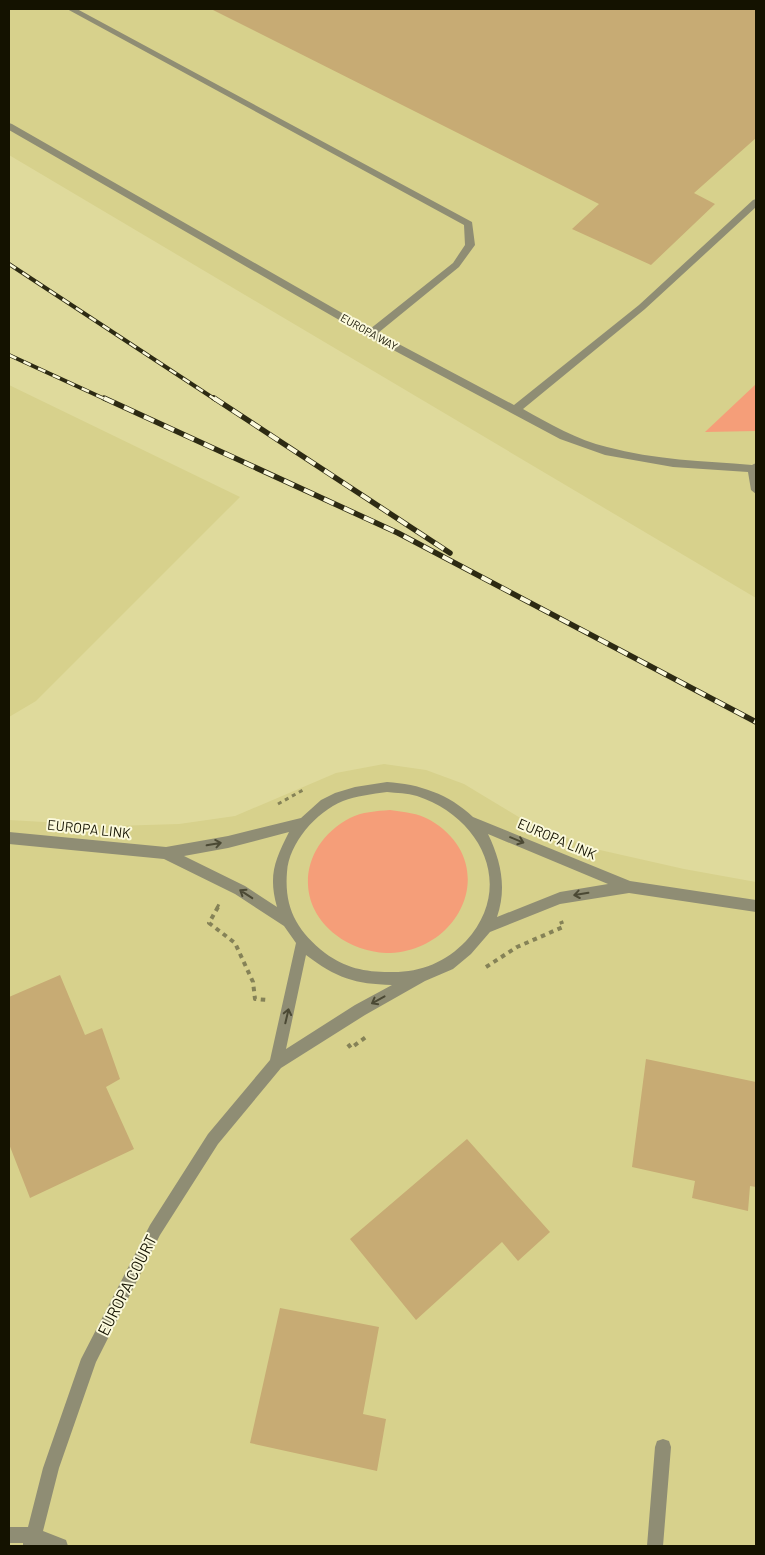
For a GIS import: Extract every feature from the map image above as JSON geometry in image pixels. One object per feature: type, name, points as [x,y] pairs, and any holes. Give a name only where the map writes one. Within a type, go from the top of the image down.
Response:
[{"type":"street","points":[[71,9],[469,224],[470,245],[456,264],[371,334]]},
{"type":"street","name":"EUROPA WAY","points":[[9,126],[371,334],[564,436],[605,451],[673,462],[756,468],[753,480],[756,490]]},
{"type":"street","points":[[514,410],[642,307],[756,202]]},
{"type":"street","points":[[386,787],[418,791],[448,803],[472,822],[488,845],[497,872],[496,900],[486,927],[470,948],[448,966],[420,977],[388,981],[355,977],[326,964],[302,944],[287,921],[279,896],[279,870],[288,845],[302,823],[326,804],[355,791],[386,787]]},
{"type":"street","name":"EUROPA LINK","points":[[472,822],[629,887],[756,906]]},
{"type":"street","name":"EUROPA LINK","points":[[9,838],[166,853],[228,842],[302,823]]},
{"type":"street","name":"EUROPA LINK","points":[[166,853],[228,884],[287,921]]},
{"type":"street","name":"EUROPA LINK","points":[[486,927],[560,898],[629,887]]},
{"type":"street","name":"EUROPA COURT","points":[[276,1063],[302,944]]},
{"type":"street","name":"EUROPA COURT","points":[[33,1541],[51,1468],[89,1360],[151,1239],[213,1139],[276,1063],[360,1010],[420,977]]},
{"type":"street","points":[[655,1546],[663,1447]]},
{"type":"street","points":[[9,1536],[60,1546]]},
{"type":"path","points":[[271,808],[312,786]]},
{"type":"path","points":[[228,884],[209,923],[235,943],[252,982],[255,999],[291,1001]]},
{"type":"shaded area","points":[[9,9],[756,9],[756,598],[9,155]]},
{"type":"shaded area","points":[[756,384],[756,431],[705,432]]},
{"type":"shaded area","points":[[9,385],[240,497],[36,701],[9,717]]},
{"type":"shaded area","points":[[384,764],[426,770],[464,784],[522,819],[591,848],[684,869],[756,882],[756,1546],[9,1546],[9,820],[114,826],[179,824],[235,816],[336,773]]},
{"type":"shaded area","points":[[390,810],[411,813],[430,820],[452,838],[464,858],[468,881],[464,902],[452,922],[435,938],[413,949],[386,953],[366,950],[347,942],[336,935],[322,921],[313,906],[308,890],[308,873],[313,857],[321,842],[334,829],[359,814]]},
{"type":"building","points":[[211,9],[756,9],[756,138],[694,193],[715,204],[651,265],[572,229],[599,204]]},
{"type":"building","points":[[60,975],[85,1035],[102,1028],[120,1079],[106,1087],[134,1149],[30,1198],[9,1144],[9,997]]},
{"type":"building","points":[[646,1059],[756,1082],[756,1187],[750,1186],[748,1211],[692,1198],[695,1181],[632,1167]]},
{"type":"building","points":[[467,1139],[550,1232],[518,1261],[502,1242],[416,1320],[350,1239]]},
{"type":"building","points":[[280,1308],[379,1327],[363,1414],[386,1419],[377,1471],[250,1443]]},
{"type":"railway","points":[[9,264],[216,400]]},
{"type":"railway","points":[[9,355],[107,400]]},
{"type":"railway","points":[[104,398],[398,533],[756,722]]},
{"type":"railway","points":[[214,398],[450,553]]}]
